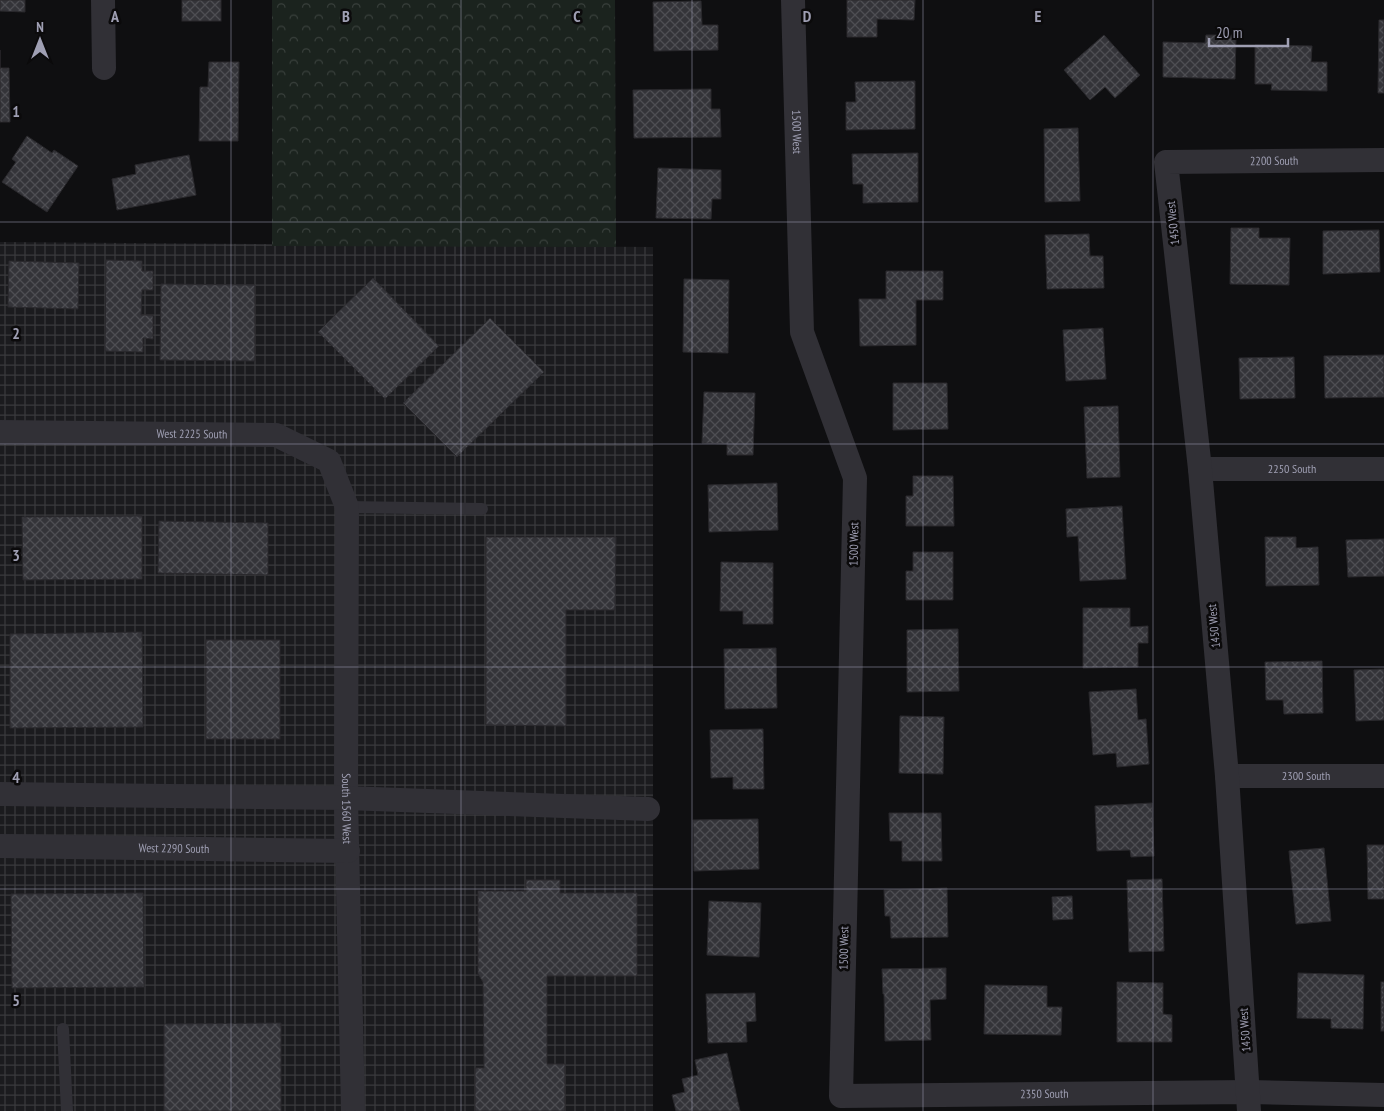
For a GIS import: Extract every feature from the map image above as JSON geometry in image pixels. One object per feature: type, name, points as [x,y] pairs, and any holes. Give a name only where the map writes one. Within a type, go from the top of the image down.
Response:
[{"type":"street","points":[[103,0],[104,68]]},
{"type":"street","name":"1500 West","points":[[793,0],[802,332],[855,478],[841,1096]]},
{"type":"street","name":"2200 South","points":[[1166,162],[1384,160]]},
{"type":"street","name":"1450 West","points":[[1166,162],[1200,470],[1227,776],[1249,1102]]},
{"type":"street","name":"West 2225 South","points":[[0,432],[276,435],[329,461],[347,507]]},
{"type":"street","name":"2250 South","points":[[1200,470],[1384,470]]},
{"type":"street","name":"South 1560 West","points":[[347,507],[346,798],[353,1111]]},
{"type":"street","name":"2300 South","points":[[1227,776],[1384,776]]},
{"type":"street","points":[[0,794],[346,798],[648,809]]},
{"type":"street","name":"West 2290 South","points":[[0,846],[348,851]]},
{"type":"street","name":"2350 South","points":[[841,1096],[1249,1102],[1384,1095]]},
{"type":"lane","points":[[347,507],[482,509]]},
{"type":"lane","points":[[63,1029],[67,1111]]},
{"type":"shaded area","points":[[0,242],[653,247],[653,1111],[0,1111]]},
{"type":"green space","points":[[272,0],[615,0],[616,247],[272,246]]},
{"type":"building","points":[[0,0],[25,0],[25,12],[0,11]]},
{"type":"building","points":[[182,0],[221,0],[221,21],[182,21]]},
{"type":"building","points":[[847,0],[915,0],[914,20],[877,19],[877,37],[847,37]]},
{"type":"building","points":[[701,1],[702,25],[718,25],[718,50],[654,51],[653,2]]},
{"type":"building","points":[[1379,20],[1384,20],[1384,93],[1378,93]]},
{"type":"building","points":[[1104,35],[1140,75],[1115,98],[1105,87],[1090,100],[1064,70]]},
{"type":"building","points":[[1206,35],[1236,35],[1235,79],[1163,77],[1163,42],[1205,43]]},
{"type":"building","points":[[1255,45],[1312,46],[1311,62],[1327,62],[1327,91],[1271,90],[1272,84],[1255,84]]},
{"type":"building","points":[[209,62],[239,62],[238,141],[199,141],[200,87],[208,87]]},
{"type":"building","points":[[0,68],[9,68],[10,122],[0,122]]},
{"type":"building","points":[[915,81],[915,129],[846,130],[846,102],[856,102],[855,82]]},
{"type":"building","points":[[711,89],[711,109],[720,109],[721,137],[634,138],[633,90]]},
{"type":"building","points":[[1078,128],[1080,201],[1045,202],[1044,129]]},
{"type":"building","points":[[27,136],[52,153],[54,150],[78,166],[47,212],[2,182],[16,162],[12,159]]},
{"type":"building","points":[[918,153],[918,202],[863,203],[863,184],[853,184],[852,154]]},
{"type":"building","points":[[189,155],[196,195],[117,210],[112,179],[136,174],[135,165]]},
{"type":"building","points":[[658,168],[721,170],[721,199],[712,199],[711,219],[656,218]]},
{"type":"building","points":[[1231,228],[1259,228],[1259,238],[1290,238],[1289,285],[1230,284]]},
{"type":"building","points":[[1379,230],[1380,272],[1323,274],[1323,231]]},
{"type":"building","points":[[1089,234],[1090,256],[1103,256],[1104,288],[1047,289],[1045,235]]},
{"type":"building","points":[[106,260],[142,261],[142,271],[153,271],[153,290],[142,290],[141,315],[153,315],[153,339],[143,338],[143,352],[105,351]]},
{"type":"building","points":[[9,261],[79,263],[78,309],[8,307]]},
{"type":"building","points":[[886,271],[943,271],[943,300],[916,300],[916,345],[860,346],[859,299],[886,299]]},
{"type":"building","points":[[373,278],[439,346],[385,399],[318,332]]},
{"type":"building","points":[[684,279],[729,280],[728,353],[683,352]]},
{"type":"building","points":[[161,284],[255,285],[255,361],[160,360]]},
{"type":"building","points":[[490,318],[544,372],[457,457],[403,403]]},
{"type":"building","points":[[1103,328],[1106,379],[1066,381],[1063,330]]},
{"type":"building","points":[[1384,355],[1384,397],[1325,398],[1324,356]]},
{"type":"building","points":[[1294,357],[1295,398],[1240,399],[1239,358]]},
{"type":"building","points":[[893,383],[947,383],[948,429],[893,430]]},
{"type":"building","points":[[704,392],[755,393],[753,455],[727,455],[727,444],[702,443]]},
{"type":"building","points":[[1118,406],[1120,477],[1087,478],[1084,407]]},
{"type":"building","points":[[913,476],[953,476],[954,526],[906,526],[906,496],[913,496]]},
{"type":"building","points":[[777,483],[778,530],[709,532],[708,485]]},
{"type":"building","points":[[1122,506],[1126,579],[1080,581],[1078,536],[1067,537],[1066,509]]},
{"type":"building","points":[[142,516],[142,579],[23,580],[22,517]]},
{"type":"building","points":[[159,521],[268,523],[268,575],[158,573]]},
{"type":"building","points":[[486,537],[616,537],[615,610],[566,610],[566,726],[486,725]]},
{"type":"building","points":[[1265,537],[1296,537],[1296,548],[1318,547],[1319,585],[1266,586]]},
{"type":"building","points":[[1384,539],[1384,576],[1348,577],[1346,540]]},
{"type":"building","points":[[913,552],[953,552],[953,600],[906,600],[906,571],[913,571]]},
{"type":"building","points":[[721,562],[773,563],[773,624],[743,624],[743,611],[720,611]]},
{"type":"building","points":[[1083,608],[1130,608],[1130,627],[1148,626],[1148,643],[1138,643],[1138,667],[1083,668]]},
{"type":"building","points":[[958,629],[959,691],[907,692],[907,630]]},
{"type":"building","points":[[142,632],[143,727],[10,728],[10,634]]},
{"type":"building","points":[[206,640],[280,640],[280,739],[206,739]]},
{"type":"building","points":[[776,648],[777,708],[725,709],[724,649]]},
{"type":"building","points":[[1322,661],[1323,713],[1284,714],[1283,700],[1266,700],[1265,662]]},
{"type":"building","points":[[1384,669],[1384,720],[1356,721],[1354,670]]},
{"type":"building","points":[[1136,689],[1138,720],[1146,719],[1149,764],[1117,767],[1116,753],[1093,755],[1089,692]]},
{"type":"building","points":[[900,716],[944,717],[943,774],[899,773]]},
{"type":"building","points":[[763,729],[764,789],[733,789],[733,777],[711,778],[710,730]]},
{"type":"building","points":[[1152,803],[1154,856],[1131,857],[1130,850],[1097,851],[1095,806]]},
{"type":"building","points":[[889,813],[941,813],[942,861],[902,861],[902,841],[890,841]]},
{"type":"building","points":[[758,819],[759,869],[694,871],[693,820]]},
{"type":"building","points":[[1367,845],[1384,845],[1384,899],[1368,899]]},
{"type":"building","points":[[1324,848],[1331,921],[1296,924],[1289,851]]},
{"type":"building","points":[[1162,879],[1164,951],[1129,952],[1127,880]]},
{"type":"building","points":[[526,880],[560,880],[560,893],[637,893],[637,976],[547,976],[547,1064],[565,1064],[565,1111],[475,1111],[475,1068],[484,1068],[483,982],[478,974],[478,891],[526,891]]},
{"type":"building","points":[[947,888],[948,937],[891,938],[890,916],[885,916],[884,890]]},
{"type":"building","points":[[143,893],[144,987],[12,988],[11,894]]},
{"type":"building","points":[[1072,896],[1073,919],[1053,920],[1052,897]]},
{"type":"building","points":[[709,901],[761,903],[759,957],[707,955]]},
{"type":"building","points":[[946,968],[946,999],[930,1000],[931,1040],[885,1041],[882,969]]},
{"type":"building","points":[[1298,973],[1364,975],[1363,1029],[1331,1028],[1331,1019],[1297,1018]]},
{"type":"building","points":[[1117,982],[1163,983],[1163,1014],[1172,1015],[1172,1042],[1117,1042]]},
{"type":"building","points":[[1381,982],[1384,982],[1384,1031],[1381,1031]]},
{"type":"building","points":[[985,985],[1047,986],[1047,1007],[1062,1007],[1061,1035],[984,1034]]},
{"type":"building","points":[[755,993],[756,1021],[746,1022],[747,1042],[708,1043],[706,994]]},
{"type":"building","points":[[281,1023],[281,1111],[164,1111],[164,1024]]},
{"type":"building","points":[[727,1053],[740,1111],[676,1111],[672,1095],[685,1092],[682,1079],[698,1075],[695,1060]]}]
